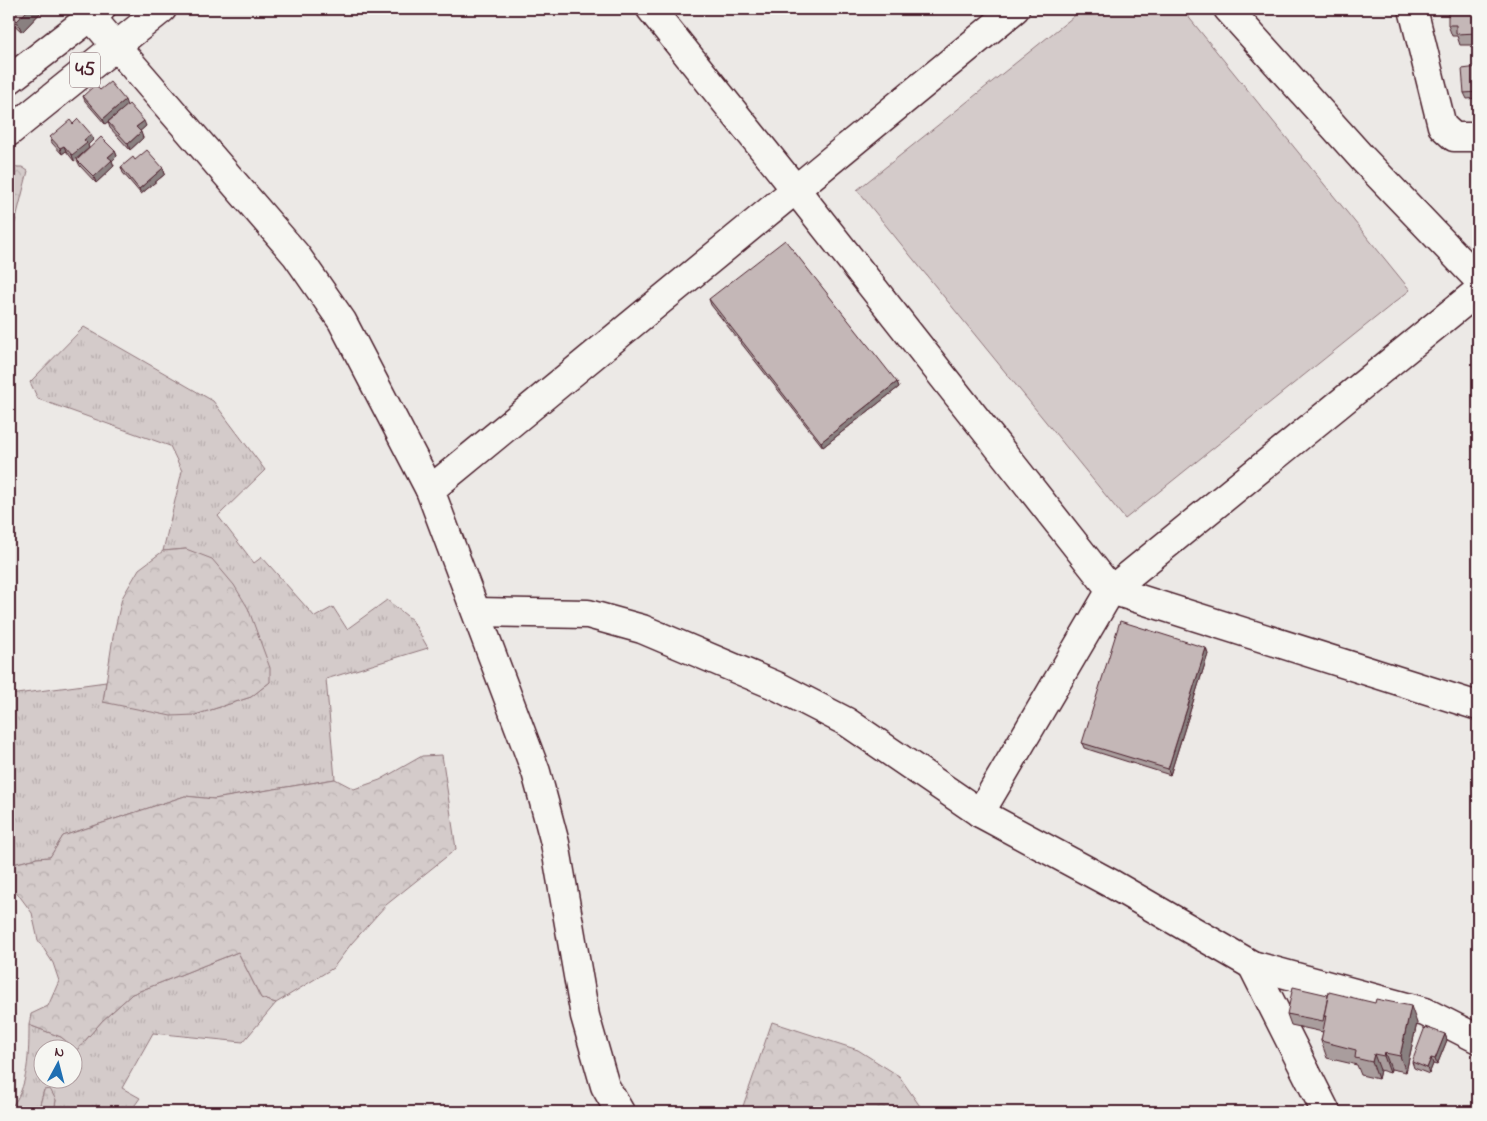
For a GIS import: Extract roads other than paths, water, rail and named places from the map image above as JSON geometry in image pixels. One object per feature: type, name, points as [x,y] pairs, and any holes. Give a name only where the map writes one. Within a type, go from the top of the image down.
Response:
[{"type":"street","name":"45","points":[[9,132],[162,9]]},
{"type":"street","points":[[651,9],[1111,590],[1478,706]]},
{"type":"street","points":[[430,490],[1015,9]]},
{"type":"street","points":[[1228,9],[1363,160],[1478,279]]},
{"type":"street","points":[[1414,9],[1442,126],[1454,137],[1478,137]]},
{"type":"street","name":"45","points":[[9,80],[92,11]]},
{"type":"street","points":[[92,11],[115,45],[296,254],[342,321],[430,490],[536,772],[555,843],[585,1016],[605,1086],[620,1112]]},
{"type":"street","points":[[980,813],[1111,590],[1478,291]]},
{"type":"street","points":[[477,612],[588,614],[642,629],[779,686],[847,722],[980,813],[1112,884],[1252,965],[1426,1012],[1478,1039]]},
{"type":"street","points":[[1252,965],[1326,1112]]}]
